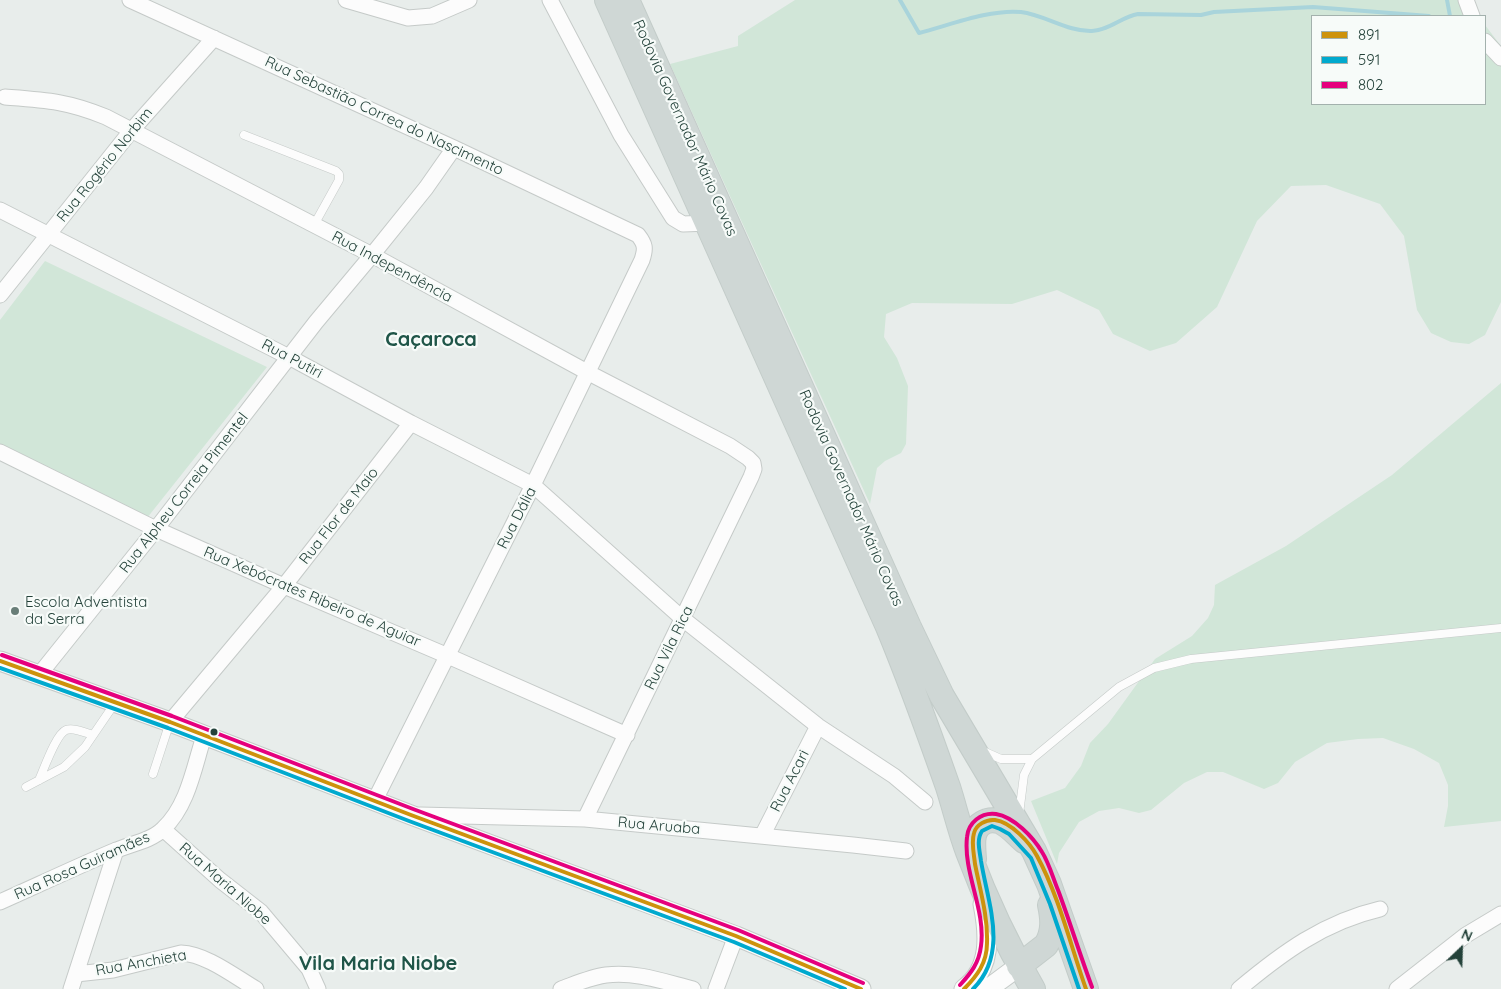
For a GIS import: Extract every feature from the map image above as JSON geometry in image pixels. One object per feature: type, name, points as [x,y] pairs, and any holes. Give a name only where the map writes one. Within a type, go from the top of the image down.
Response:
[{"type":"main road","name":"Rodovia Governador Mário Covas","points":[[608,0],[709,223],[911,682],[976,874],[999,926],[1033,989]]},
{"type":"main road","name":"Rodovia Governador Mário Covas","points":[[627,0],[909,627],[942,696],[1034,851],[1049,884],[1086,989]]},
{"type":"main road","points":[[976,874],[973,836],[975,830],[982,823],[992,820],[1000,822],[1009,827],[1034,851]]},
{"type":"main road","points":[[1019,966],[1046,945],[1050,938],[1053,921],[1049,884]]},
{"type":"street","name":"Rua Sebastião Correa do Nascimento","points":[[130,0],[638,234]]},
{"type":"street","points":[[346,0],[408,18],[432,16],[469,0]]},
{"type":"street","points":[[550,0],[621,135],[673,218],[683,224],[709,223]]},
{"type":"street","points":[[1466,0],[1472,15]]},
{"type":"street","name":"Rua Rogério Norbim","points":[[0,296],[131,131],[214,38]]},
{"type":"street","points":[[1486,43],[1501,58]]},
{"type":"street","name":"Rua Independência","points":[[5,97],[46,99],[75,105],[106,116],[131,131],[372,255],[587,372],[730,446],[754,463],[751,477]]},
{"type":"street","name":"Rua Alpheu Correia Pimentel","points":[[39,675],[156,529],[316,322],[426,188],[454,148]]},
{"type":"street","name":"Rua Putiri","points":[[0,210],[289,357],[411,423],[533,485],[683,619],[818,726],[894,776],[925,802]]},
{"type":"street","name":"Rua Dália","points":[[375,800],[533,485],[642,260],[645,250],[644,243],[638,234]]},
{"type":"street","name":"Rua Flor de Maio","points":[[170,722],[284,586],[411,423]]},
{"type":"street","name":"Rua Xebócrates Ribeiro de Aguiar","points":[[0,452],[156,529],[627,735]]},
{"type":"street","name":"Rua Vila Rica","points":[[585,819],[751,477]]},
{"type":"street","points":[[0,661],[170,722],[411,815],[736,936],[850,987]]},
{"type":"street","name":"Rua Acari","points":[[762,836],[818,726]]},
{"type":"street","points":[[163,829],[179,808],[186,793],[204,736]]},
{"type":"street","name":"Rua Aruaba","points":[[411,815],[585,819],[906,852]]},
{"type":"street","name":"Rua Rosa Guiramães","points":[[0,902],[116,850],[153,836],[163,829]]},
{"type":"street","name":"Rua Maria Niobe","points":[[163,829],[220,880],[261,912],[309,969],[318,989]]},
{"type":"street","points":[[74,982],[116,850]]},
{"type":"street","points":[[964,989],[975,978],[987,953],[987,924],[976,874]]},
{"type":"street","points":[[1239,989],[1268,965],[1320,930],[1355,915],[1380,909]]},
{"type":"street","points":[[1397,989],[1466,935],[1501,914]]},
{"type":"street","points":[[716,989],[736,936]]},
{"type":"street","name":"Rua Anchieta","points":[[74,982],[181,953],[192,954],[205,959],[256,989]]},
{"type":"street","points":[[988,989],[1019,966]]},
{"type":"street","points":[[562,989],[605,975],[623,974],[647,977],[693,989]]},
{"type":"lane","points":[[244,135],[336,171],[339,174],[339,180],[314,225]]},
{"type":"lane","points":[[1019,823],[1024,775],[1032,759],[1119,687],[1154,668],[1191,659],[1501,628]]},
{"type":"lane","points":[[26,787],[64,767],[86,747],[115,702]]},
{"type":"lane","points":[[154,774],[170,722]]},
{"type":"lane","points":[[39,780],[60,735],[66,730],[93,735]]},
{"type":"lane","points":[[968,740],[985,752],[1001,759],[1032,759]]},
{"type":"green space","points":[[795,0],[1472,0],[1479,15],[1311,15],[1311,105],[1486,105],[1486,26],[1501,46],[1501,302],[1485,335],[1469,344],[1451,342],[1431,333],[1417,310],[1404,236],[1380,204],[1326,185],[1291,186],[1257,221],[1217,307],[1176,343],[1150,351],[1113,334],[1099,310],[1057,290],[1012,304],[912,303],[886,314],[884,337],[897,358],[908,386],[906,444],[901,453],[885,461],[877,468],[870,504],[670,64],[738,46],[738,36]]},
{"type":"green space","points":[[45,261],[267,367],[147,518],[0,445],[0,320]]},
{"type":"green space","points":[[1501,383],[1501,821],[1444,827],[1448,806],[1448,785],[1439,763],[1414,749],[1383,738],[1358,739],[1327,743],[1295,762],[1278,783],[1264,789],[1223,772],[1207,772],[1184,783],[1151,810],[1139,813],[1119,808],[1099,811],[1079,822],[1059,853],[1057,864],[1031,801],[1065,788],[1081,766],[1090,743],[1108,724],[1155,659],[1192,636],[1208,618],[1214,605],[1215,585],[1286,546],[1392,475]]},
{"type":"waterway","points":[[900,0],[919,33],[970,18],[1009,12],[1030,14],[1083,31],[1098,30],[1138,14],[1201,15],[1214,12],[1313,7],[1416,15]]},
{"type":"waterway","points":[[1447,0],[1450,15]]},
{"type":"transit line","name":"802","points":[[2,655],[172,716],[413,809],[738,930],[863,983]]},
{"type":"transit line","name":"891","points":[[0,661],[170,722],[411,815],[736,936],[861,989]]},
{"type":"transit line","name":"591","points":[[0,668],[168,728],[409,821],[734,942],[845,989]]},
{"type":"transit line","name":"802","points":[[960,985],[976,963],[980,952],[982,932],[978,905],[968,864],[968,832],[973,823],[980,817],[996,814],[1016,823],[1034,840],[1042,852],[1058,890],[1092,987]]},
{"type":"transit line","name":"891","points":[[964,989],[980,969],[987,950],[986,923],[975,864],[973,841],[977,827],[992,820],[1001,822],[1013,829],[1025,839],[1037,856],[1052,888],[1086,989]]},
{"type":"transit line","name":"591","points":[[973,989],[984,975],[990,960],[993,944],[991,911],[979,850],[982,831],[992,826],[1009,834],[1031,858],[1050,904],[1079,989]]},
{"type":"place","name":"Escola Adventista da Serra","points":[[15,611]]},
{"type":"district","name":"Caçaroca","points":[[431,340]]},
{"type":"district","name":"Vila Maria Niobe","points":[[378,964]]}]
